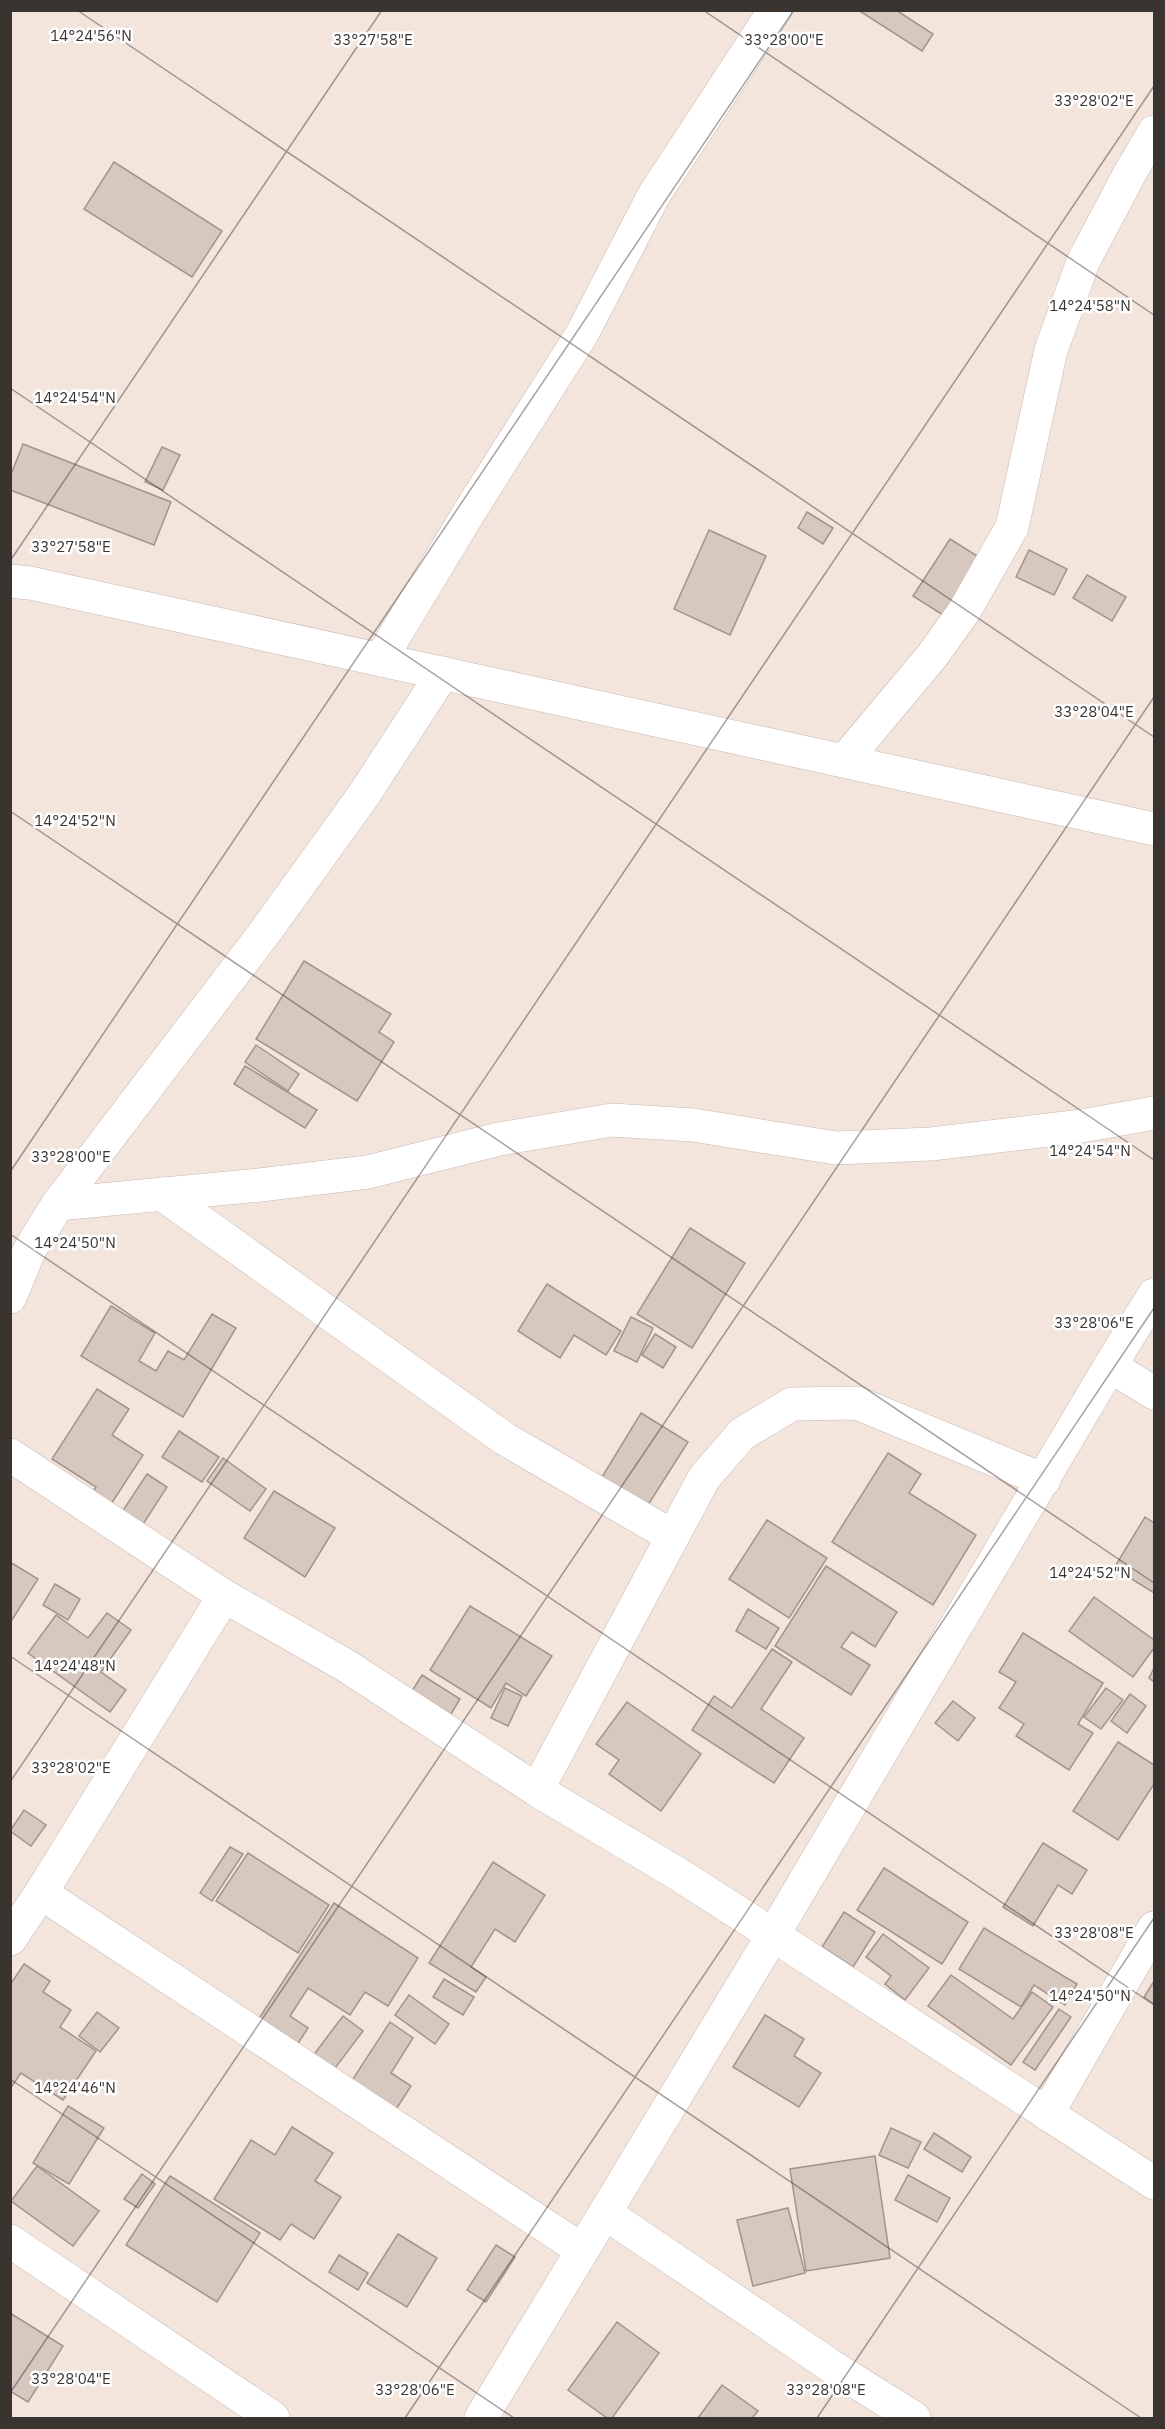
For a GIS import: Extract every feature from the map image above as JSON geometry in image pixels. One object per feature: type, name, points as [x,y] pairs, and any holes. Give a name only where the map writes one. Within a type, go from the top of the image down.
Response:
[{"type":"street","points":[[380,660],[473,506],[582,334],[654,195],[775,10]]},
{"type":"street","points":[[844,760],[911,682],[952,628],[990,568],[1012,527],[1051,350],[1083,262],[1130,173],[1155,132]]},
{"type":"street","points":[[10,581],[1155,829]]},
{"type":"street","points":[[10,1297],[30,1249],[58,1204],[266,932],[363,796],[443,674]]},
{"type":"street","points":[[58,1204],[260,1185],[368,1172],[499,1139],[612,1120],[693,1125],[836,1148],[931,1144],[1082,1126],[1155,1113]]},
{"type":"street","points":[[162,1194],[504,1439],[672,1536]]},
{"type":"street","points":[[481,2418],[773,1935],[1110,1366],[1155,1295]]},
{"type":"street","points":[[1110,1366],[1155,1393]]},
{"type":"street","points":[[537,1790],[704,1478],[742,1434],[792,1404],[857,1403],[1044,1480]]},
{"type":"street","points":[[10,1455],[224,1596],[345,1665],[537,1790],[668,1868],[1155,2183]]},
{"type":"street","points":[[10,1939],[41,1893],[224,1596]]},
{"type":"street","points":[[41,1893],[582,2250]]},
{"type":"street","points":[[1047,2114],[1155,1928]]},
{"type":"street","points":[[605,2213],[831,2366],[914,2418]]},
{"type":"street","points":[[10,2241],[273,2418]]},
{"type":"building","points":[[858,10],[896,10],[933,34],[922,51]]},
{"type":"building","points":[[114,162],[222,231],[192,277],[84,209]]},
{"type":"building","points":[[23,444],[171,502],[154,545],[10,490],[10,477]]},
{"type":"building","points":[[162,447],[180,455],[163,490],[145,482]]},
{"type":"building","points":[[807,512],[833,528],[823,544],[798,528]]},
{"type":"building","points":[[709,530],[766,556],[730,635],[674,609]]},
{"type":"building","points":[[950,539],[982,559],[946,617],[913,596]]},
{"type":"building","points":[[1029,550],[1067,569],[1054,595],[1016,577]]},
{"type":"building","points":[[1087,575],[1126,597],[1112,621],[1073,598]]},
{"type":"building","points":[[304,961],[391,1014],[379,1032],[394,1042],[357,1101],[256,1039]]},
{"type":"building","points":[[256,1045],[299,1074],[288,1091],[245,1062]]},
{"type":"building","points":[[245,1066],[317,1110],[305,1128],[234,1084]]},
{"type":"building","points":[[690,1228],[745,1263],[692,1348],[637,1314]]},
{"type":"building","points":[[547,1284],[621,1331],[606,1355],[574,1335],[560,1358],[518,1331]]},
{"type":"building","points":[[111,1306],[155,1333],[139,1361],[156,1371],[168,1351],[184,1360],[212,1314],[236,1328],[183,1417],[81,1356]]},
{"type":"building","points":[[631,1317],[653,1328],[637,1362],[614,1351]]},
{"type":"building","points":[[655,1334],[676,1347],[663,1368],[642,1355]]},
{"type":"building","points":[[97,1389],[129,1409],[112,1435],[143,1455],[102,1518],[84,1506],[96,1487],[52,1459]]},
{"type":"building","points":[[641,1413],[688,1442],[648,1505],[602,1477]]},
{"type":"building","points":[[179,1431],[219,1457],[202,1482],[162,1457]]},
{"type":"building","points":[[888,1453],[921,1474],[909,1493],[976,1535],[933,1605],[832,1542]]},
{"type":"building","points":[[223,1458],[266,1489],[250,1511],[207,1481]]},
{"type":"building","points":[[147,1474],[167,1487],[138,1532],[118,1518]]},
{"type":"building","points":[[274,1491],[335,1528],[305,1577],[244,1538]]},
{"type":"building","points":[[1145,1517],[1154,1523],[1154,1593],[1114,1568]]},
{"type":"building","points":[[767,1520],[827,1558],[789,1618],[729,1579]]},
{"type":"building","points":[[10,1562],[38,1579],[10,1623]]},
{"type":"building","points":[[826,1566],[897,1612],[875,1647],[852,1632],[841,1647],[870,1665],[851,1695],[775,1646]]},
{"type":"building","points":[[55,1584],[80,1599],[68,1620],[43,1605]]},
{"type":"building","points":[[1094,1597],[1154,1640],[1154,1648],[1133,1677],[1069,1631]]},
{"type":"building","points":[[470,1606],[552,1656],[526,1696],[506,1683],[491,1708],[430,1670]]},
{"type":"building","points":[[748,1609],[779,1628],[766,1649],[736,1631]]},
{"type":"building","points":[[107,1613],[131,1630],[101,1672],[126,1690],[110,1712],[28,1653],[56,1615],[88,1638]]},
{"type":"building","points":[[1023,1633],[1103,1683],[1078,1724],[1093,1733],[1069,1770],[1016,1736],[1024,1724],[999,1708],[1016,1682],[999,1672]]},
{"type":"building","points":[[772,1649],[792,1662],[761,1709],[804,1738],[774,1783],[692,1730],[714,1696],[732,1708]]},
{"type":"building","points":[[1154,1668],[1154,1682],[1149,1678]]},
{"type":"building","points":[[422,1675],[460,1699],[448,1719],[409,1696]]},
{"type":"building","points":[[505,1688],[522,1696],[508,1726],[491,1718]]},
{"type":"building","points":[[1106,1688],[1123,1700],[1101,1729],[1084,1717]]},
{"type":"building","points":[[1130,1694],[1146,1706],[1127,1733],[1111,1721]]},
{"type":"building","points":[[953,1701],[975,1718],[958,1741],[935,1723]]},
{"type":"building","points":[[627,1702],[701,1754],[661,1811],[609,1774],[619,1760],[596,1744]]},
{"type":"building","points":[[1118,1742],[1154,1765],[1154,1784],[1118,1840],[1073,1811]]},
{"type":"building","points":[[24,1810],[46,1825],[31,1846],[10,1831]]},
{"type":"building","points":[[1043,1843],[1087,1870],[1072,1894],[1058,1885],[1033,1926],[1003,1907]]},
{"type":"building","points":[[230,1847],[243,1854],[212,1901],[200,1893]]},
{"type":"building","points":[[248,1853],[329,1905],[298,1953],[216,1901]]},
{"type":"building","points":[[493,1862],[545,1895],[515,1942],[495,1929],[471,1967],[486,1977],[476,1992],[429,1963]]},
{"type":"building","points":[[884,1868],[968,1922],[942,1964],[857,1910]]},
{"type":"building","points":[[334,1903],[418,1958],[388,2006],[365,1992],[350,2015],[308,1988],[290,2016],[308,2028],[295,2048],[256,2023]]},
{"type":"building","points":[[844,1912],[875,1932],[853,1967],[822,1947]]},
{"type":"building","points":[[984,1928],[1077,1984],[1065,2005],[1034,1985],[1021,2007],[959,1969]]},
{"type":"building","points":[[883,1934],[929,1968],[905,2000],[885,1984],[891,1976],[866,1957]]},
{"type":"building","points":[[24,1964],[50,1981],[43,1992],[71,2010],[60,2027],[96,2051],[63,2100],[21,2073],[10,2089],[10,1985]]},
{"type":"building","points":[[951,1975],[1013,2019],[1032,1992],[1053,2007],[1011,2065],[928,2006]]},
{"type":"building","points":[[444,1979],[474,1997],[463,2015],[433,1997]]},
{"type":"building","points":[[1154,1981],[1154,2004],[1144,1997]]},
{"type":"building","points":[[409,1995],[449,2024],[435,2044],[395,2015]]},
{"type":"building","points":[[1059,2009],[1071,2017],[1035,2070],[1023,2062]]},
{"type":"building","points":[[97,2012],[119,2028],[100,2052],[79,2036]]},
{"type":"building","points":[[765,2015],[804,2039],[794,2056],[821,2073],[799,2107],[733,2067]]},
{"type":"building","points":[[343,2016],[363,2031],[323,2084],[303,2069]]},
{"type":"building","points":[[390,2022],[413,2038],[391,2073],[411,2086],[395,2111],[351,2082]]},
{"type":"building","points":[[68,2106],[104,2128],[69,2184],[33,2163]]},
{"type":"building","points":[[292,2127],[333,2153],[315,2181],[341,2197],[314,2239],[291,2224],[280,2240],[214,2199],[251,2140],[275,2155]]},
{"type":"building","points":[[891,2128],[921,2142],[908,2168],[879,2155]]},
{"type":"building","points":[[934,2133],[971,2157],[962,2172],[924,2149]]},
{"type":"building","points":[[875,2156],[890,2258],[806,2271],[790,2169]]},
{"type":"building","points":[[37,2166],[99,2211],[73,2246],[11,2201]]},
{"type":"building","points":[[142,2174],[155,2184],[138,2208],[124,2199]]},
{"type":"building","points":[[908,2175],[950,2198],[937,2222],[895,2200]]},
{"type":"building","points":[[170,2176],[260,2233],[217,2302],[126,2245]]},
{"type":"building","points":[[788,2208],[805,2273],[753,2286],[737,2220]]},
{"type":"building","points":[[398,2234],[437,2258],[407,2307],[367,2283]]},
{"type":"building","points":[[496,2245],[515,2257],[486,2302],[467,2290]]},
{"type":"building","points":[[339,2255],[368,2273],[358,2290],[329,2272]]},
{"type":"building","points":[[10,2313],[63,2346],[28,2402],[10,2391]]},
{"type":"building","points":[[617,2322],[659,2353],[612,2418],[607,2418],[568,2390]]},
{"type":"building","points":[[722,2385],[758,2411],[752,2418],[698,2418]]}]
